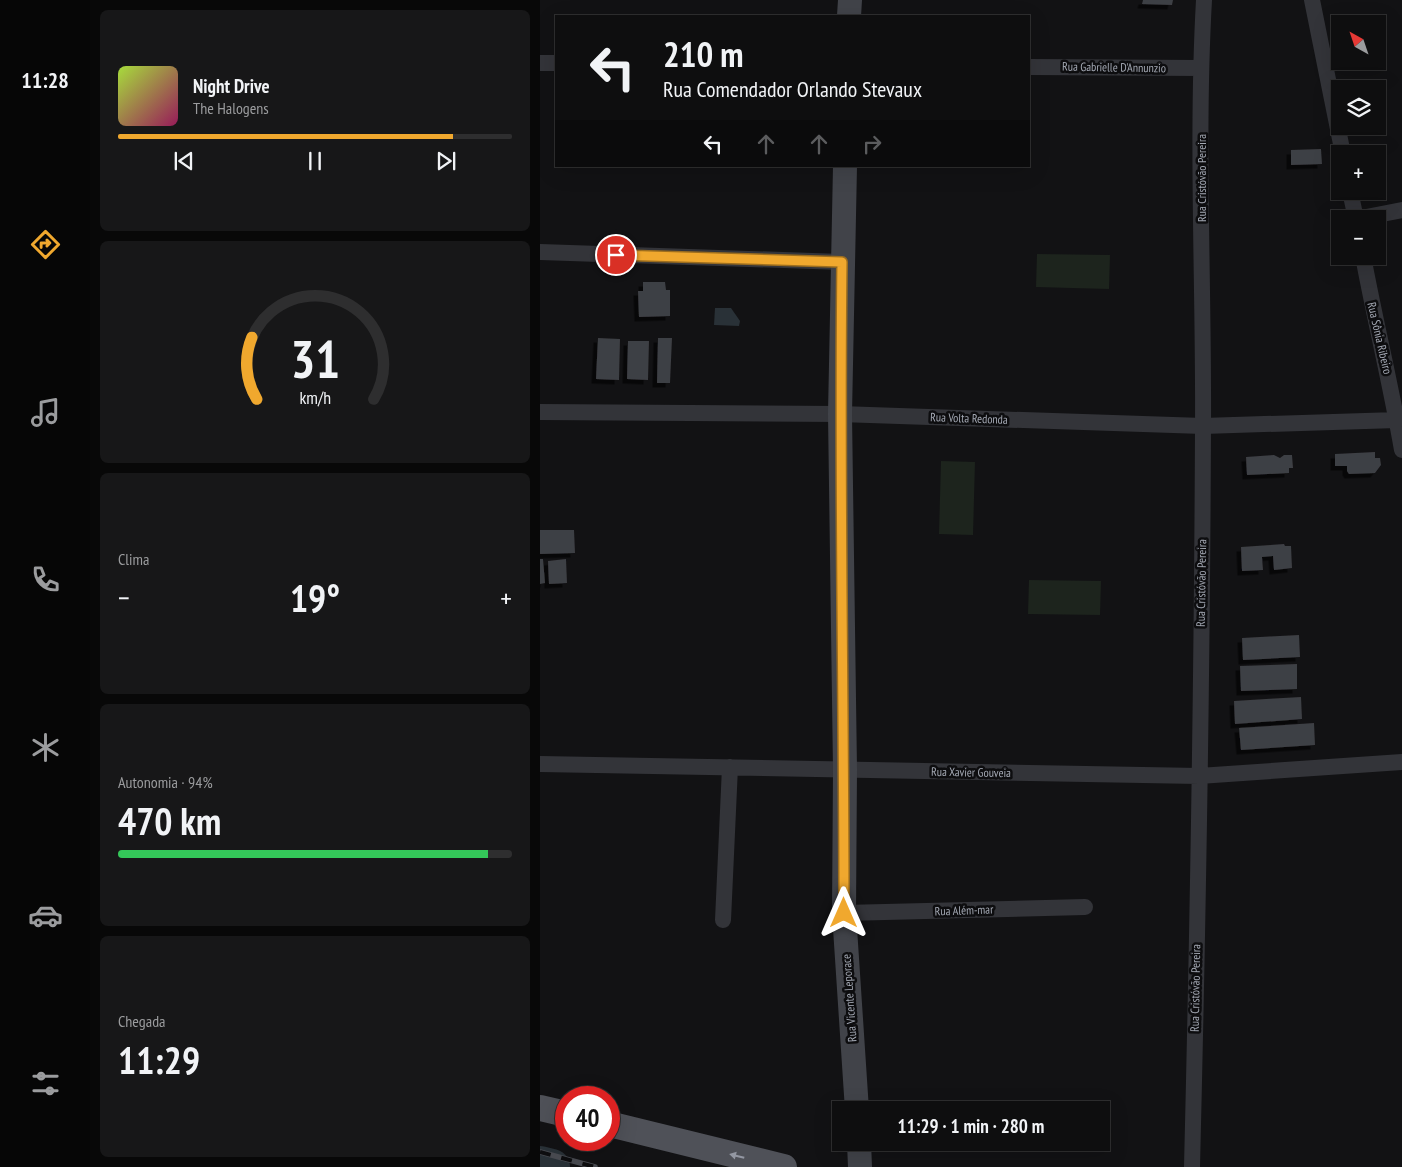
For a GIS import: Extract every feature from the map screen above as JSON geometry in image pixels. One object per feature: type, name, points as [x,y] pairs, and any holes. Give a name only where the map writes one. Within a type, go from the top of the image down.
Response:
[{"type":"main road","points":[[540,1108],[555,1111]]},
{"type":"main road","points":[[620,1127],[784,1167]]},
{"type":"street","points":[[849,15],[850,0]]},
{"type":"street","name":"Rua Cristóvão Pereira","points":[[1192,1167],[1203,426],[1200,68],[1204,0]]},
{"type":"street","points":[[1312,0],[1341,145]]},
{"type":"street","points":[[540,63],[555,63]]},
{"type":"street","name":"Rua Gabrielle D'Annunzio","points":[[1030,66],[1200,68]]},
{"type":"street","name":"Rua Vicente Leporace","points":[[845,167],[840,414],[845,770],[844,913],[856,1101]]},
{"type":"street","points":[[1386,213],[1402,210]]},
{"type":"street","points":[[540,252],[842,262]]},
{"type":"street","name":"Rua Sônia Ribeiro","points":[[1365,265],[1397,394],[1397,420],[1402,450]]},
{"type":"street","name":"Rua Volta Redonda","points":[[540,412],[840,414],[1203,426],[1397,420]]},
{"type":"street","name":"Rua Xavier Gouveia","points":[[540,764],[1199,776],[1402,762]]},
{"type":"street","points":[[723,920],[730,767]]},
{"type":"street","name":"Rua Além-mar","points":[[844,913],[1085,907]]},
{"type":"street","points":[[859,1151],[860,1167]]},
{"type":"shaded area","points":[[1037,254],[1110,255],[1109,289],[1036,287]]},
{"type":"shaded area","points":[[715,308],[731,308],[740,321],[739,326],[714,325]]},
{"type":"shaded area","points":[[941,461],[975,462],[973,535],[939,534]]},
{"type":"shaded area","points":[[1029,580],[1101,581],[1100,615],[1028,614]]},
{"type":"building","points":[[1143,0],[1173,0],[1172,5],[1142,4]]},
{"type":"building","points":[[1321,149],[1322,164],[1291,165],[1291,150]]},
{"type":"building","points":[[643,282],[665,282],[666,290],[670,290],[670,316],[639,317],[638,291],[643,291]]},
{"type":"building","points":[[598,338],[620,339],[619,380],[596,379]]},
{"type":"building","points":[[658,338],[672,338],[670,383],[657,383]]},
{"type":"building","points":[[628,341],[649,341],[648,380],[627,379]]},
{"type":"building","points":[[1375,452],[1375,458],[1380,458],[1381,465],[1375,473],[1349,474],[1347,466],[1335,466],[1335,454]]},
{"type":"building","points":[[1274,455],[1280,458],[1284,455],[1292,455],[1293,468],[1289,468],[1289,473],[1247,475],[1246,457]]},
{"type":"building","points":[[540,530],[574,530],[575,553],[540,554]]},
{"type":"building","points":[[1284,544],[1285,546],[1291,546],[1292,568],[1274,570],[1273,556],[1262,557],[1263,570],[1242,571],[1241,547]]},
{"type":"building","points":[[540,559],[543,559],[545,583],[540,584]]},
{"type":"building","points":[[566,559],[567,583],[549,584],[548,561]]},
{"type":"building","points":[[1299,635],[1300,657],[1243,660],[1242,638]]},
{"type":"building","points":[[1297,664],[1297,689],[1241,691],[1240,666]]},
{"type":"building","points":[[1301,697],[1302,719],[1235,724],[1234,701]]},
{"type":"building","points":[[1314,723],[1315,745],[1241,750],[1239,728]]},
{"type":"waterway","points":[[540,1164],[552,1167]]},
{"type":"railway","points":[[540,1152],[595,1167]]},
{"type":"route","points":[[616,255],[842,262],[840,414],[845,770],[844,913]]}]
